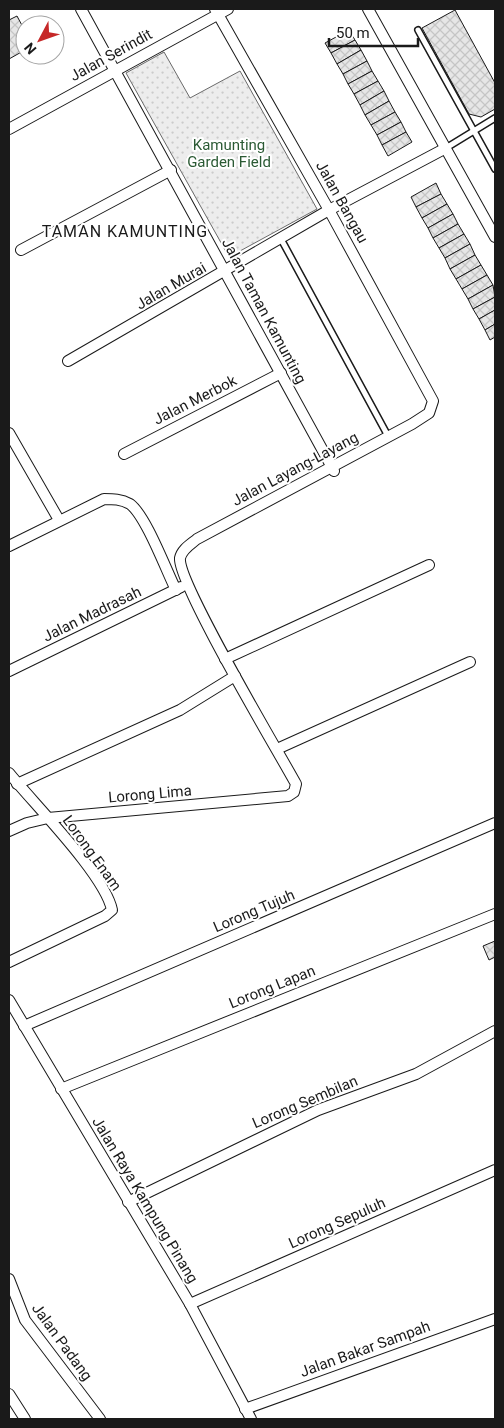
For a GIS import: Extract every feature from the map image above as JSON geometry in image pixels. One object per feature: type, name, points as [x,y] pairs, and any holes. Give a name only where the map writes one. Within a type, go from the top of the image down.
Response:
[{"type":"street","name":"Jalan Taman Kamunting","points":[[82,9],[332,469]]},
{"type":"street","points":[[368,9],[495,237]]},
{"type":"street","name":"Jalan Serindit","points":[[9,129],[220,10]]},
{"type":"street","name":"Jalan Bangau","points":[[220,10],[433,401],[429,413]]},
{"type":"street","name":"Jalan Murai","points":[[68,361],[329,210],[446,148]]},
{"type":"street","points":[[21,250],[171,170]]},
{"type":"street","name":"Jalan Merbok","points":[[124,454],[281,373]]},
{"type":"street","name":"Jalan Layang-Layang","points":[[188,584],[181,566],[180,557],[185,548],[197,539],[332,469],[429,413]]},
{"type":"street","points":[[9,433],[59,520]]},
{"type":"street","points":[[9,546],[104,499],[116,498],[130,504],[139,515],[176,590]]},
{"type":"street","points":[[226,659],[429,565]]},
{"type":"street","points":[[188,584],[235,676],[278,750],[470,662]]},
{"type":"street","name":"Jalan Madrasah","points":[[9,671],[188,584]]},
{"type":"street","points":[[17,784],[180,710],[235,676]]},
{"type":"street","name":"Lorong Lima","points":[[9,831],[27,823],[48,818],[288,796],[294,792],[296,784],[278,750]]},
{"type":"street","points":[[9,773],[48,818]]},
{"type":"street","name":"Lorong Enam","points":[[9,962],[105,916],[112,910],[110,900],[96,878],[48,818]]},
{"type":"street","name":"Lorong Tujuh","points":[[24,1026],[495,823]]},
{"type":"street","name":"Lorong Lapan","points":[[61,1088],[495,914]]},
{"type":"street","name":"Jalan Raya Kampung Pinang","points":[[9,1000],[190,1304],[251,1419]]},
{"type":"street","name":"Lorong Sembilan","points":[[128,1202],[318,1110],[416,1074],[495,1031]]},
{"type":"street","name":"Lorong Sepuluh","points":[[190,1304],[495,1170]]},
{"type":"street","name":"Jalan Padang","points":[[9,1279],[25,1320],[100,1419]]},
{"type":"street","name":"Jalan Bakar Sampah","points":[[245,1409],[495,1319]]},
{"type":"street","points":[[9,1394],[25,1419]]},
{"type":"lane","points":[[418,30],[495,168]]},
{"type":"lane","points":[[446,148],[495,118]]},
{"type":"lane","points":[[281,239],[388,436]]},
{"type":"green space","name":"Kamunting Garden Field","points":[[164,52],[190,98],[240,71],[317,209],[229,257],[126,73]]},
{"type":"building","points":[[455,10],[495,83],[495,109],[481,117],[469,114],[422,28]]},
{"type":"building","points":[[15,17],[15,56],[9,59],[9,20]]},
{"type":"building","points":[[349,30],[355,40],[331,53],[325,43]]},
{"type":"building","points":[[355,40],[361,50],[337,64],[331,53]]},
{"type":"building","points":[[361,50],[367,61],[343,74],[337,64]]},
{"type":"building","points":[[367,61],[372,71],[348,84],[343,74]]},
{"type":"building","points":[[372,71],[378,81],[354,94],[348,84]]},
{"type":"building","points":[[378,81],[384,91],[360,105],[354,94]]},
{"type":"building","points":[[384,91],[389,101],[365,115],[360,105]]},
{"type":"building","points":[[389,101],[395,112],[371,125],[365,115]]},
{"type":"building","points":[[395,112],[401,122],[377,135],[371,125]]},
{"type":"building","points":[[401,122],[406,132],[382,145],[377,135]]},
{"type":"building","points":[[406,132],[412,142],[388,156],[382,145]]},
{"type":"building","points":[[436,183],[441,194],[416,207],[411,197]]},
{"type":"building","points":[[441,194],[447,204],[422,218],[416,207]]},
{"type":"building","points":[[447,204],[453,214],[428,228],[422,218]]},
{"type":"building","points":[[453,214],[458,224],[433,238],[428,228]]},
{"type":"building","points":[[458,224],[464,234],[439,248],[433,238]]},
{"type":"building","points":[[464,234],[470,244],[445,258],[439,248]]},
{"type":"building","points":[[470,244],[475,255],[450,269],[445,258]]},
{"type":"building","points":[[475,255],[481,265],[456,279],[450,269]]},
{"type":"building","points":[[481,265],[487,275],[462,289],[456,279]]},
{"type":"building","points":[[487,275],[493,285],[468,299],[462,289]]},
{"type":"building","points":[[493,285],[495,297],[473,309],[468,299]]},
{"type":"building","points":[[495,297],[495,310],[479,319],[473,309]]},
{"type":"building","points":[[495,310],[495,324],[485,330],[479,319]]},
{"type":"building","points":[[495,324],[495,337],[490,340],[485,330]]},
{"type":"building","points":[[495,941],[495,957],[489,960],[483,946]]},
{"type":"district","name":"TAMAN KAMUNTING","points":[[125,231]]}]
